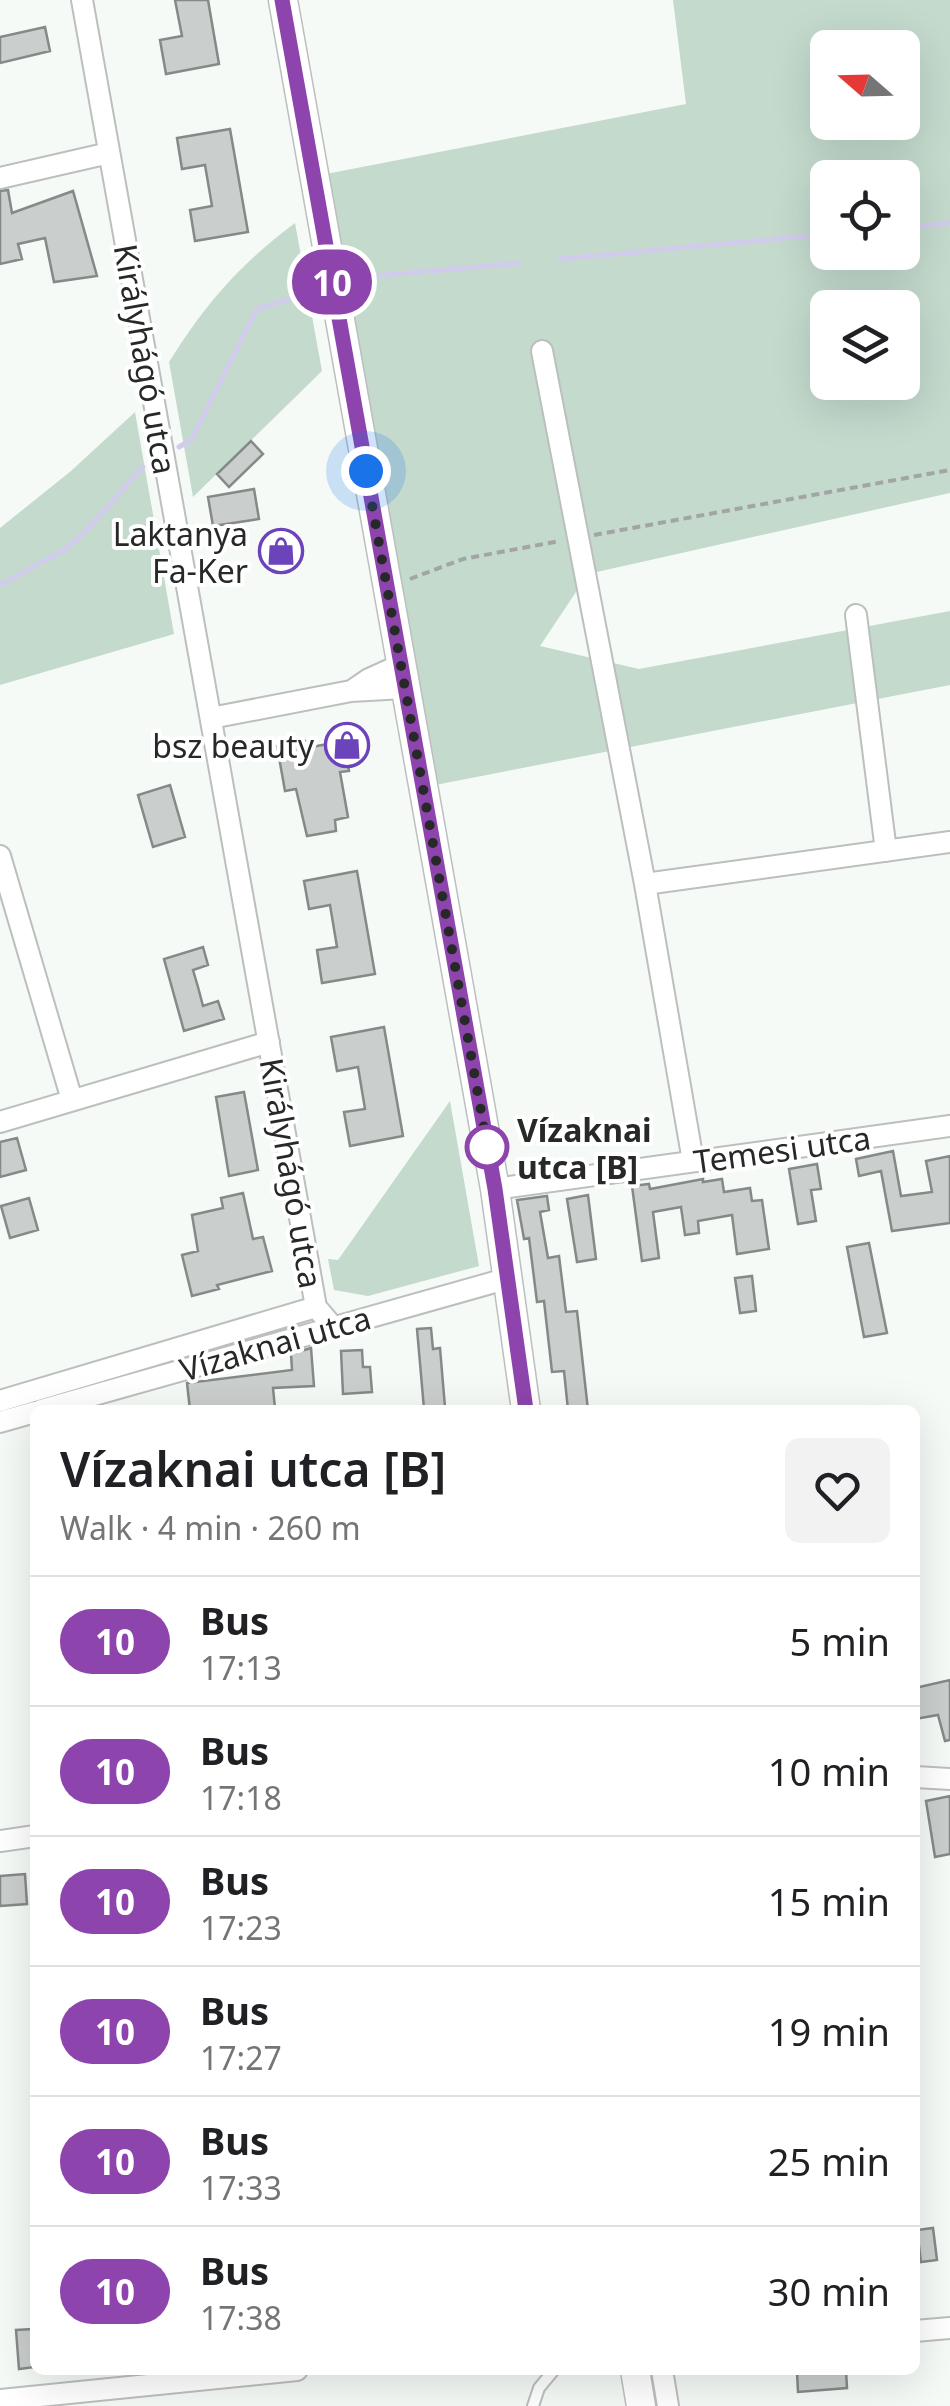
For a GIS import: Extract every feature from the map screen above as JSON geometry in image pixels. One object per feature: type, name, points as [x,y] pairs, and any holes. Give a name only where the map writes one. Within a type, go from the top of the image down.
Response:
[{"type":"main road","points":[[282,0],[495,1189],[525,1405]]},
{"type":"main road","points":[[637,2375],[640,2406]]},
{"type":"street","name":"Királyhágó utca","points":[[82,0],[316,1307],[334,1327]]},
{"type":"street","points":[[0,178],[109,153]]},
{"type":"street","points":[[542,351],[645,884],[694,1162]]},
{"type":"street","points":[[856,615],[886,851]]},
{"type":"street","points":[[211,718],[351,691],[369,678],[402,677]]},
{"type":"street","points":[[645,884],[950,842]]},
{"type":"street","points":[[0,856],[72,1100]]},
{"type":"street","points":[[0,1122],[269,1042]]},
{"type":"street","name":"Temesi utca","points":[[495,1189],[950,1126]]},
{"type":"street","name":"Vízaknai utca","points":[[59,1405],[509,1278]]},
{"type":"street","points":[[0,1401],[316,1307]]},
{"type":"street","name":"Vízaknai utca","points":[[0,1422],[30,1413]]},
{"type":"street","points":[[920,1777],[950,1779]]},
{"type":"street","points":[[0,1841],[30,1837]]},
{"type":"street","points":[[920,2331],[950,2328]]},
{"type":"street","points":[[0,2400],[248,2375]]},
{"type":"street","points":[[663,2375],[668,2406]]},
{"type":"lane","points":[[534,2406],[539,2388],[550,2375]]},
{"type":"path","points":[[386,588],[463,559],[950,470]]},
{"type":"green space","points":[[673,0],[950,0],[950,493],[588,574],[540,646],[639,669],[950,611],[950,685],[435,785],[326,174],[686,104]]},
{"type":"green space","points":[[295,223],[322,371],[193,497],[169,362],[225,286]]},
{"type":"green space","points":[[135,412],[174,634],[0,685],[0,528],[71,471]]},
{"type":"green space","points":[[450,1101],[479,1266],[368,1296],[334,1290],[328,1259],[338,1260]]},
{"type":"building","points":[[175,0],[208,0],[219,64],[166,74],[160,40],[182,36]]},
{"type":"building","points":[[45,27],[50,51],[0,63],[0,37]]},
{"type":"building","points":[[230,129],[248,232],[195,241],[190,210],[212,206],[205,165],[182,169],[177,138]]},
{"type":"building","points":[[8,190],[12,213],[73,191],[97,276],[54,282],[45,238],[18,244],[22,259],[0,264],[0,191]]},
{"type":"building","points":[[251,441],[263,454],[229,487],[217,474]]},
{"type":"building","points":[[254,489],[259,519],[213,526],[208,497]]},
{"type":"building","points":[[305,741],[306,748],[344,741],[349,771],[340,772],[348,817],[335,820],[336,831],[307,836],[296,789],[285,791],[277,746]]},
{"type":"building","points":[[170,785],[185,837],[153,847],[138,795]]},
{"type":"building","points":[[357,871],[375,974],[322,983],[317,950],[337,947],[330,905],[309,909],[304,881]]},
{"type":"building","points":[[203,947],[208,965],[193,970],[203,1006],[218,1001],[224,1019],[184,1031],[164,959]]},
{"type":"building","points":[[384,1027],[403,1136],[350,1146],[344,1112],[365,1109],[358,1067],[337,1071],[331,1037]]},
{"type":"building","points":[[244,1092],[258,1170],[229,1176],[216,1097]]},
{"type":"building","points":[[17,1138],[26,1170],[0,1177],[0,1142]]},
{"type":"building","points":[[893,1151],[901,1196],[932,1192],[926,1161],[950,1156],[950,1223],[892,1231],[881,1171],[859,1176],[856,1159]]},
{"type":"building","points":[[817,1164],[821,1189],[811,1190],[816,1221],[798,1224],[789,1169]]},
{"type":"building","points":[[722,1179],[724,1192],[750,1188],[752,1201],[762,1200],[769,1249],[737,1254],[732,1215],[698,1221],[699,1233],[685,1235],[681,1207],[653,1212],[659,1258],[642,1261],[632,1186],[649,1184],[650,1189]]},
{"type":"building","points":[[243,1193],[253,1239],[263,1237],[272,1271],[217,1285],[219,1289],[192,1296],[182,1255],[198,1251],[192,1215],[223,1208],[221,1198]]},
{"type":"building","points":[[588,1195],[596,1259],[577,1262],[567,1199]]},
{"type":"building","points":[[547,1196],[549,1210],[540,1212],[548,1258],[559,1256],[566,1312],[577,1311],[587,1405],[567,1405],[564,1371],[552,1372],[544,1301],[537,1302],[529,1238],[524,1239],[517,1200]]},
{"type":"building","points":[[29,1198],[38,1230],[10,1238],[1,1206]]},
{"type":"building","points":[[869,1243],[887,1333],[864,1337],[847,1247]]},
{"type":"building","points":[[752,1276],[756,1311],[740,1313],[735,1278]]},
{"type":"building","points":[[431,1328],[433,1349],[440,1348],[445,1405],[424,1405],[417,1329]]},
{"type":"building","points":[[311,1348],[314,1386],[273,1388],[275,1405],[189,1405],[187,1383],[292,1370],[291,1354]]},
{"type":"building","points":[[362,1350],[363,1367],[370,1367],[372,1392],[343,1394],[341,1351]]},
{"type":"building","points":[[950,1680],[950,1740],[945,1741],[938,1715],[920,1718],[920,1687]]},
{"type":"building","points":[[950,1796],[950,1854],[935,1857],[926,1801]]},
{"type":"building","points":[[25,1874],[27,1904],[0,1906],[0,1876]]},
{"type":"building","points":[[933,2228],[937,2260],[921,2262],[920,2230]]},
{"type":"building","points":[[30,2329],[30,2368],[19,2369],[16,2330]]},
{"type":"building","points":[[797,2375],[846,2375],[847,2388],[798,2392]]},
{"type":"waterway","points":[[920,226],[950,223]]},
{"type":"waterway","points":[[560,259],[810,236]]},
{"type":"waterway","points":[[353,278],[519,263]]},
{"type":"waterway","points":[[179,447],[192,439],[257,309],[308,293]]},
{"type":"waterway","points":[[0,585],[64,550],[143,467]]},
{"type":"bus line","name":"10","points":[[282,0],[495,1189],[525,1405]]},
{"type":"place","name":"Laktanya Fa-Ker","points":[[281,551]]},
{"type":"place","name":"bsz beauty","points":[[347,745]]},
{"type":"place","name":"Vízaknai utca [B]","points":[[487,1147]]},
{"type":"route","points":[[366,471],[488,1150],[487,1147]]}]
